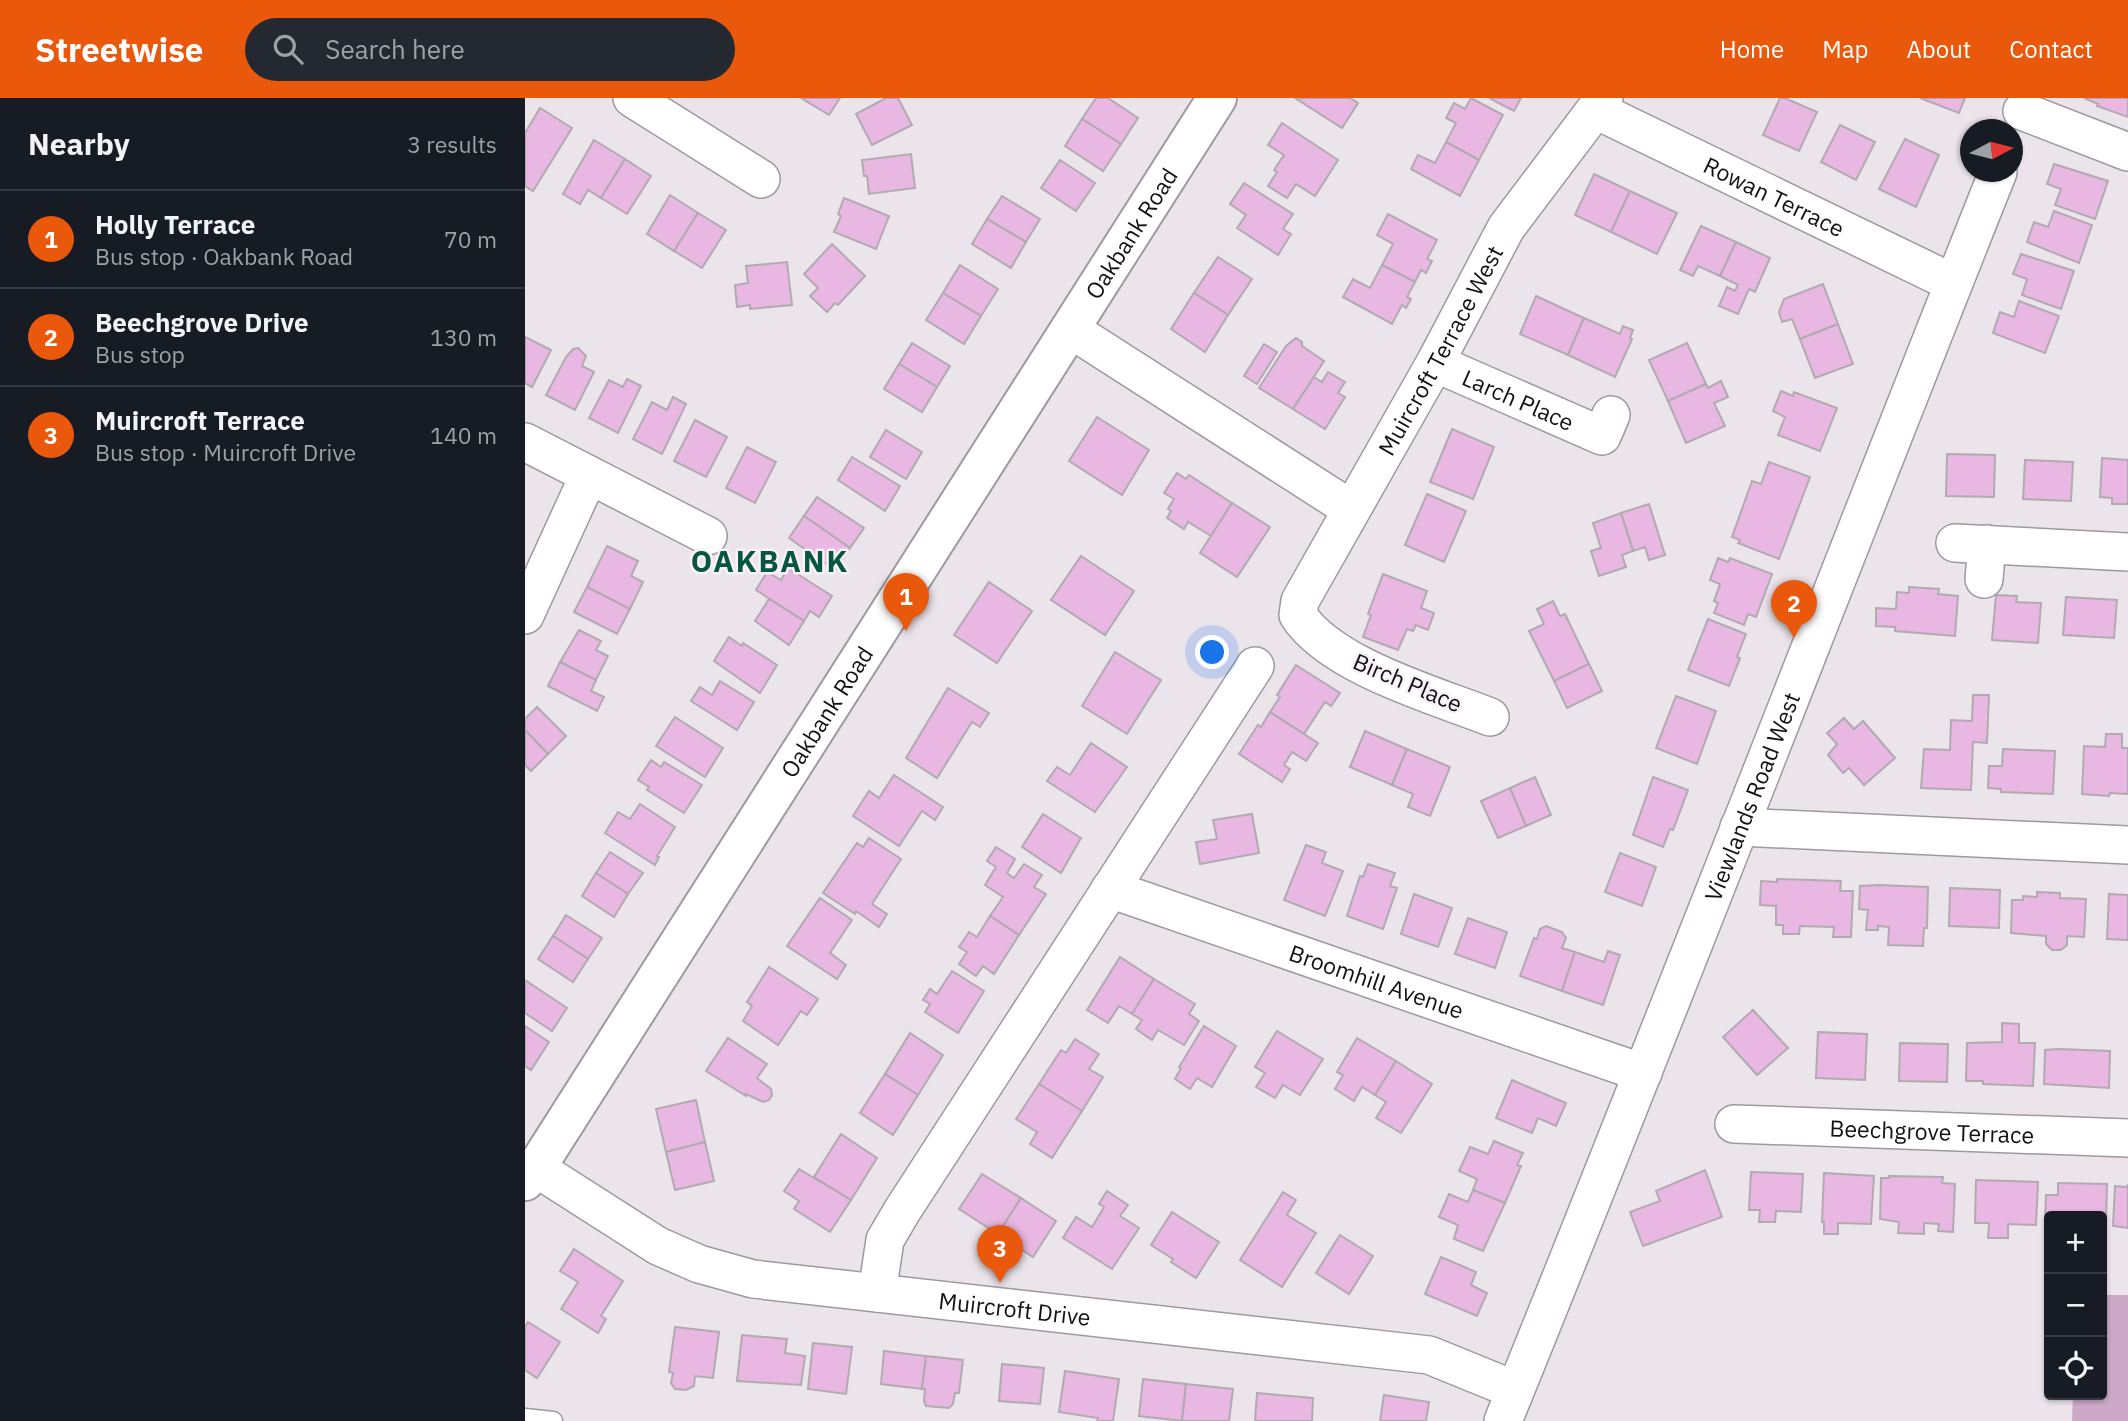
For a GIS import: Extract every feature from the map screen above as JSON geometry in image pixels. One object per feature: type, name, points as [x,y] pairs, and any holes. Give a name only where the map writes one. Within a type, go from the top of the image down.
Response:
[{"type":"street","points":[[632,98],[761,179]]},
{"type":"street","name":"Oakbank Road","points":[[531,1175],[1217,98]]},
{"type":"street","name":"Rowan Terrace","points":[[1600,104],[1953,283]]},
{"type":"street","name":"Muircroft Terrace West","points":[[1298,615],[1300,601],[1434,363],[1506,228],[1600,104]]},
{"type":"street","points":[[2020,114],[2128,152]]},
{"type":"street","name":"Viewlands Road West","points":[[1509,1406],[1994,182]]},
{"type":"street","points":[[1070,329],[1351,509]]},
{"type":"street","name":"Larch Place","points":[[1434,363],[1602,435]]},
{"type":"street","points":[[525,442],[708,536]]},
{"type":"street","points":[[525,615],[589,475]]},
{"type":"street","points":[[1975,555],[2128,552]]},
{"type":"street","name":"Birch Place","points":[[1298,615],[1307,630],[1372,671],[1490,719]]},
{"type":"street","points":[[877,1293],[885,1240],[901,1211],[1255,666]]},
{"type":"street","points":[[1739,827],[2128,845]]},
{"type":"street","name":"Broomhill Avenue","points":[[1110,889],[1643,1073]]},
{"type":"street","name":"Beechgrove Terrace","points":[[1734,1124],[2128,1138]]},
{"type":"street","name":"Muircroft Drive","points":[[531,1175],[658,1246],[699,1264],[753,1279],[1429,1355],[1509,1406]]},
{"type":"lane","points":[[525,1418],[554,1421]]},
{"type":"shaded area","points":[[2107,1295],[2128,1295],[2128,1421],[2072,1421],[2073,1400],[2107,1400]]},
{"type":"building","points":[[801,98],[840,98],[829,115]]},
{"type":"building","points":[[886,98],[898,98],[912,125],[872,145],[856,114]]},
{"type":"building","points":[[1096,98],[1108,98],[1138,118],[1121,144],[1082,119]]},
{"type":"building","points":[[1295,98],[1350,98],[1358,103],[1342,128]]},
{"type":"building","points":[[1471,98],[1503,115],[1479,160],[1446,142],[1456,123],[1446,118],[1454,103],[1465,109]]},
{"type":"building","points":[[1489,98],[1521,98],[1514,111]]},
{"type":"building","points":[[1780,98],[1817,112],[1799,151],[1763,135]]},
{"type":"building","points":[[1920,98],[1965,98],[1959,113]]},
{"type":"building","points":[[2084,98],[2128,98],[2128,117],[2097,106],[2098,104]]},
{"type":"building","points":[[540,108],[572,128],[533,191],[525,186],[525,133]]},
{"type":"building","points":[[1082,119],[1121,144],[1103,171],[1065,146]]},
{"type":"building","points":[[1282,123],[1338,160],[1315,196],[1296,184],[1287,198],[1268,186],[1284,155],[1268,145]]},
{"type":"building","points":[[1840,125],[1875,142],[1856,180],[1821,162]]},
{"type":"building","points":[[1905,139],[1939,155],[1916,207],[1879,189]]},
{"type":"building","points":[[594,140],[625,159],[601,198],[588,190],[580,204],[563,194]]},
{"type":"building","points":[[1446,142],[1479,160],[1460,196],[1411,169],[1418,155],[1435,163]]},
{"type":"building","points":[[911,154],[915,188],[869,194],[862,160]]},
{"type":"building","points":[[625,159],[651,176],[627,214],[601,198]]},
{"type":"building","points":[[1060,160],[1095,183],[1076,211],[1041,188]]},
{"type":"building","points":[[2054,164],[2108,181],[2095,219],[2055,205],[2061,189],[2047,184]]},
{"type":"building","points":[[1594,174],[1630,191],[1611,232],[1575,215]]},
{"type":"building","points":[[1244,183],[1293,214],[1283,229],[1291,234],[1278,255],[1237,228],[1246,215],[1230,204]]},
{"type":"building","points":[[1630,191],[1677,213],[1657,254],[1611,232]]},
{"type":"building","points":[[670,195],[698,213],[674,251],[647,234]]},
{"type":"building","points":[[1002,196],[1040,219],[1026,242],[987,219]]},
{"type":"building","points":[[844,198],[889,216],[876,249],[834,232],[841,216],[838,214]]},
{"type":"building","points":[[2054,211],[2092,225],[2079,263],[2027,242],[2034,222],[2048,227]]},
{"type":"building","points":[[698,213],[726,230],[702,268],[674,251]]},
{"type":"building","points":[[1388,214],[1437,240],[1427,259],[1432,261],[1426,273],[1421,270],[1415,282],[1382,265],[1393,244],[1377,235]]},
{"type":"building","points":[[987,219],[1026,242],[1011,268],[972,244]]},
{"type":"building","points":[[1701,226],[1736,242],[1720,276],[1698,266],[1693,276],[1680,270]]},
{"type":"building","points":[[1736,242],[1770,258],[1755,292],[1749,289],[1738,314],[1719,306],[1727,287],[1735,291],[1738,285],[1720,276]]},
{"type":"building","points":[[832,244],[865,276],[838,305],[835,303],[827,312],[810,296],[818,288],[804,274]]},
{"type":"building","points":[[2021,254],[2074,271],[2061,309],[2022,295],[2027,279],[2013,274]]},
{"type":"building","points":[[1218,257],[1252,279],[1228,315],[1194,293]]},
{"type":"building","points":[[787,262],[792,305],[750,309],[750,305],[737,307],[735,285],[748,283],[746,266]]},
{"type":"building","points":[[960,265],[998,289],[981,316],[943,293]]},
{"type":"building","points":[[1382,265],[1415,282],[1407,297],[1411,299],[1406,308],[1402,305],[1392,324],[1343,297],[1353,279],[1370,288]]},
{"type":"building","points":[[1823,284],[1838,324],[1800,339],[1792,319],[1782,322],[1779,312],[1784,299]]},
{"type":"building","points":[[943,293],[981,316],[964,344],[926,320]]},
{"type":"building","points":[[1194,293],[1228,315],[1205,352],[1171,329]]},
{"type":"building","points":[[1536,296],[1584,318],[1568,355],[1520,334]]},
{"type":"building","points":[[2019,301],[2059,316],[2045,353],[1993,333],[2000,312],[2014,317]]},
{"type":"building","points":[[1584,318],[1620,334],[1623,326],[1633,330],[1632,339],[1615,377],[1568,355]]},
{"type":"building","points":[[1838,324],[1853,364],[1815,378],[1800,339]]},
{"type":"building","points":[[525,337],[551,350],[532,387],[525,383]]},
{"type":"building","points":[[1296,338],[1302,342],[1302,346],[1324,361],[1293,409],[1259,388],[1286,346]]},
{"type":"building","points":[[912,343],[950,366],[937,387],[899,364]]},
{"type":"building","points":[[1687,343],[1706,384],[1668,401],[1649,360]]},
{"type":"building","points":[[1264,344],[1277,352],[1257,384],[1244,376]]},
{"type":"building","points":[[578,348],[586,356],[582,366],[594,372],[575,410],[546,395],[566,357],[573,349]]},
{"type":"building","points":[[899,364],[937,387],[922,412],[884,389]]},
{"type":"building","points":[[1328,372],[1345,382],[1338,393],[1345,397],[1325,429],[1293,409],[1314,377],[1322,382]]},
{"type":"building","points":[[627,379],[641,386],[618,433],[589,418],[609,380],[623,387]]},
{"type":"building","points":[[1721,381],[1728,397],[1714,403],[1725,426],[1686,443],[1668,401],[1706,384],[1708,388]]},
{"type":"building","points":[[1781,391],[1793,396],[1794,392],[1837,408],[1820,451],[1778,435],[1785,417],[1773,411]]},
{"type":"building","points":[[673,397],[686,404],[662,454],[633,439],[652,402],[667,410]]},
{"type":"building","points":[[1097,417],[1149,450],[1122,495],[1069,461]]},
{"type":"building","points":[[695,420],[727,437],[706,477],[674,461]]},
{"type":"building","points":[[1452,429],[1494,447],[1473,499],[1430,482]]},
{"type":"building","points":[[886,430],[922,452],[906,479],[870,457]]},
{"type":"building","points":[[747,447],[776,462],[755,503],[726,488]]},
{"type":"building","points":[[1947,454],[1995,455],[1994,497],[1946,496]]},
{"type":"building","points":[[852,457],[900,486],[885,511],[838,480]]},
{"type":"building","points":[[2102,458],[2128,460],[2128,504],[2112,504],[2112,498],[2100,497]]},
{"type":"building","points":[[2025,460],[2073,462],[2071,501],[2023,499]]},
{"type":"building","points":[[1769,462],[1810,477],[1779,559],[1738,543],[1740,540],[1732,537],[1752,481],[1761,484]]},
{"type":"building","points":[[1177,473],[1186,479],[1189,475],[1232,503],[1211,536],[1188,522],[1184,529],[1167,518],[1171,511],[1168,509],[1174,499],[1164,493]]},
{"type":"building","points":[[1427,494],[1466,511],[1444,562],[1405,545]]},
{"type":"building","points":[[817,497],[864,528],[850,548],[804,516]]},
{"type":"building","points":[[1232,503],[1270,527],[1237,577],[1200,553]]},
{"type":"building","points":[[1649,504],[1665,555],[1649,560],[1645,547],[1633,551],[1621,513]]},
{"type":"building","points":[[1621,513],[1633,551],[1622,555],[1626,567],[1599,576],[1591,551],[1601,548],[1593,523]]},
{"type":"building","points":[[804,516],[850,548],[835,570],[789,538]]},
{"type":"building","points":[[607,546],[638,561],[631,576],[643,582],[630,609],[587,587]]},
{"type":"building","points":[[1081,556],[1134,591],[1105,635],[1051,600]]},
{"type":"building","points":[[1718,558],[1728,562],[1730,558],[1772,574],[1756,617],[1748,614],[1744,625],[1714,613],[1718,603],[1714,601],[1720,584],[1710,580]]},
{"type":"building","points":[[788,568],[832,596],[819,617],[810,611],[804,621],[756,590],[767,572],[781,580]]},
{"type":"building","points":[[1383,574],[1427,591],[1421,608],[1434,613],[1428,630],[1416,625],[1413,631],[1407,629],[1398,650],[1363,637],[1371,615],[1368,614]]},
{"type":"building","points":[[989,582],[1032,611],[997,663],[954,635]]},
{"type":"building","points":[[587,587],[630,609],[617,634],[574,612]]},
{"type":"building","points":[[1909,587],[1939,589],[1938,594],[1958,596],[1955,636],[1895,631],[1895,627],[1876,626],[1876,608],[1896,609],[1897,592],[1909,593]]},
{"type":"building","points":[[1996,595],[2017,596],[2016,602],[2041,603],[2038,643],[1992,640]]},
{"type":"building","points":[[2066,597],[2117,600],[2114,638],[2063,635]]},
{"type":"building","points":[[769,599],[804,621],[789,645],[755,621]]},
{"type":"building","points":[[1553,601],[1560,616],[1565,614],[1589,664],[1554,681],[1529,631],[1544,624],[1537,609]]},
{"type":"building","points":[[1708,619],[1746,634],[1729,686],[1688,670]]},
{"type":"building","points":[[579,630],[601,641],[596,650],[608,656],[596,680],[560,662]]},
{"type":"building","points":[[729,637],[777,665],[760,693],[714,661]]},
{"type":"building","points":[[1115,652],[1161,680],[1127,734],[1082,706]]},
{"type":"building","points":[[560,662],[596,680],[591,691],[604,697],[597,711],[548,686]]},
{"type":"building","points":[[1589,664],[1602,691],[1567,708],[1554,681]]},
{"type":"building","points":[[1296,665],[1340,693],[1331,706],[1325,702],[1304,734],[1270,712],[1280,697],[1277,695]]},
{"type":"building","points":[[720,681],[754,702],[737,730],[691,701],[700,687],[712,695]]},
{"type":"building","points":[[948,688],[989,713],[980,727],[972,722],[937,778],[906,758]]},
{"type":"building","points":[[1973,695],[1989,695],[1987,743],[1973,742],[1971,790],[1921,788],[1924,749],[1950,750],[1951,720],[1972,721]]},
{"type":"building","points":[[1676,696],[1716,711],[1697,764],[1656,748]]},
{"type":"building","points":[[537,707],[566,736],[548,754],[525,730],[525,719]]},
{"type":"building","points":[[1270,712],[1318,743],[1306,761],[1292,752],[1284,765],[1290,769],[1282,782],[1239,754]]},
{"type":"building","points":[[675,717],[723,748],[705,777],[656,746]]},
{"type":"building","points":[[1844,718],[1854,729],[1863,721],[1895,758],[1864,785],[1849,768],[1843,773],[1828,755],[1837,744],[1827,733]]},
{"type":"building","points":[[525,730],[548,754],[531,771],[525,765]]},
{"type":"building","points":[[1365,731],[1407,749],[1392,785],[1350,767]]},
{"type":"building","points":[[2106,734],[2122,734],[2122,748],[2128,748],[2128,794],[2082,794],[2084,746],[2105,747]]},
{"type":"building","points":[[1091,743],[1127,767],[1095,812],[1047,781],[1057,767],[1070,775]]},
{"type":"building","points":[[1407,749],[1450,767],[1430,816],[1408,807],[1413,794],[1392,785]]},
{"type":"building","points":[[2003,749],[2055,751],[2053,794],[2001,792],[2001,789],[1988,788],[1989,766],[2002,766]]},
{"type":"building","points":[[651,760],[661,767],[664,762],[702,785],[684,813],[647,790],[649,787],[638,780]]},
{"type":"building","points":[[894,775],[943,807],[935,820],[922,811],[899,846],[853,816],[869,791],[879,798]]},
{"type":"building","points":[[1535,777],[1551,815],[1526,826],[1510,788]]},
{"type":"building","points":[[1653,777],[1688,790],[1673,830],[1670,829],[1663,847],[1633,835]]},
{"type":"building","points":[[1510,788],[1526,826],[1498,838],[1481,801]]},
{"type":"building","points":[[640,804],[675,827],[657,856],[659,857],[655,865],[605,833],[618,812],[630,819]]},
{"type":"building","points":[[1043,814],[1081,838],[1061,873],[1022,847]]},
{"type":"building","points":[[1252,814],[1259,853],[1200,864],[1196,842],[1217,839],[1213,820]]},
{"type":"building","points":[[869,838],[901,859],[872,904],[887,914],[879,927],[823,893],[857,843],[863,847]]},
{"type":"building","points":[[1306,845],[1326,852],[1322,863],[1343,871],[1325,916],[1284,900]]},
{"type":"building","points":[[996,847],[1015,859],[1007,873],[1014,878],[1024,864],[1042,875],[1034,887],[1046,894],[1019,935],[990,916],[1003,897],[985,885],[996,867],[987,861]]},
{"type":"building","points":[[610,852],[643,873],[628,894],[596,873]]},
{"type":"building","points":[[1620,853],[1656,867],[1642,906],[1605,892]]},
{"type":"building","points":[[1368,864],[1395,873],[1390,886],[1397,888],[1383,929],[1347,916],[1360,876],[1363,877]]},
{"type":"building","points":[[596,873],[628,894],[614,917],[582,896]]},
{"type":"building","points":[[1777,879],[1841,881],[1840,891],[1853,891],[1851,937],[1833,937],[1834,927],[1800,926],[1799,934],[1783,934],[1783,925],[1776,925],[1776,906],[1760,905],[1761,881],[1777,882]]},
{"type":"building","points":[[1860,886],[1928,887],[1927,928],[1924,928],[1923,946],[1888,945],[1889,927],[1878,926],[1878,930],[1866,930],[1868,910],[1859,909]]},
{"type":"building","points":[[1950,888],[2000,890],[1999,928],[1949,926]]},
{"type":"building","points":[[2037,892],[2060,893],[2060,898],[2086,899],[2084,937],[2067,936],[2067,945],[2061,950],[2052,950],[2046,944],[2046,936],[2011,933],[2012,900],[2023,900],[2023,896],[2037,897]]},
{"type":"building","points":[[1414,894],[1452,908],[1438,947],[1401,934]]},
{"type":"building","points":[[2109,894],[2128,895],[2128,940],[2107,939]]},
{"type":"building","points":[[820,898],[852,920],[830,953],[846,965],[837,979],[787,946]]},
{"type":"building","points":[[566,915],[602,938],[588,959],[553,936]]},
{"type":"building","points":[[990,916],[1019,935],[994,974],[983,966],[976,976],[959,964],[967,952],[959,947],[969,932],[977,937]]},
{"type":"building","points":[[1468,918],[1507,932],[1495,968],[1455,954]]},
{"type":"building","points":[[1546,926],[1562,932],[1566,938],[1562,948],[1575,952],[1562,991],[1520,976],[1534,938],[1537,939],[1540,929]]},
{"type":"building","points":[[553,936],[588,959],[573,982],[538,959]]},
{"type":"building","points":[[1608,951],[1620,955],[1603,1005],[1562,991],[1575,952],[1604,962]]},
{"type":"building","points":[[1120,957],[1154,979],[1132,1014],[1119,1006],[1108,1023],[1087,1010]]},
{"type":"building","points":[[769,967],[818,999],[807,1015],[801,1011],[778,1045],[743,1021],[752,1006],[747,1002]]},
{"type":"building","points":[[952,971],[984,991],[958,1033],[925,1012],[930,1004],[923,1000],[930,989],[937,994]]},
{"type":"building","points":[[1154,979],[1195,1004],[1189,1014],[1199,1021],[1184,1045],[1158,1030],[1152,1040],[1136,1029],[1142,1020],[1132,1014]]},
{"type":"building","points":[[525,980],[567,1008],[552,1031],[525,1013]]},
{"type":"building","points":[[1753,1010],[1788,1048],[1757,1075],[1723,1037]]},
{"type":"building","points":[[2002,1023],[2019,1024],[2019,1043],[2035,1043],[2033,1086],[1966,1081],[1967,1043],[2002,1042]]},
{"type":"building","points":[[525,1026],[549,1042],[531,1070],[525,1066]]},
{"type":"building","points":[[1204,1026],[1236,1046],[1212,1087],[1197,1078],[1190,1089],[1175,1079],[1181,1068],[1179,1067]]},
{"type":"building","points":[[1277,1031],[1323,1059],[1300,1095],[1283,1085],[1275,1098],[1256,1087],[1265,1073],[1255,1067]]},
{"type":"building","points":[[1818,1032],[1867,1034],[1865,1080],[1816,1078]]},
{"type":"building","points":[[910,1033],[943,1055],[918,1095],[885,1074]]},
{"type":"building","points":[[728,1038],[767,1064],[757,1078],[771,1089],[769,1100],[763,1102],[746,1096],[706,1071]]},
{"type":"building","points":[[1357,1038],[1396,1061],[1375,1095],[1362,1087],[1354,1101],[1335,1089],[1343,1075],[1337,1072]]},
{"type":"building","points":[[1075,1039],[1099,1054],[1089,1069],[1103,1077],[1082,1111],[1039,1084],[1061,1050],[1066,1053]]},
{"type":"building","points":[[1900,1043],[1948,1044],[1947,1082],[1899,1081]]},
{"type":"building","points":[[2045,1050],[2110,1051],[2109,1088],[2044,1084]]},
{"type":"building","points":[[1396,1061],[1432,1084],[1401,1133],[1376,1118],[1386,1102],[1375,1095]]},
{"type":"building","points":[[885,1074],[918,1095],[893,1135],[860,1113]]},
{"type":"building","points":[[1512,1080],[1566,1103],[1556,1126],[1538,1118],[1532,1133],[1496,1118]]},
{"type":"building","points":[[1039,1084],[1082,1111],[1052,1158],[1030,1144],[1037,1132],[1016,1119]]},
{"type":"building","points":[[696,1100],[705,1142],[666,1152],[656,1109]]},
{"type":"building","points":[[841,1134],[877,1158],[851,1200],[814,1177]]},
{"type":"building","points":[[1494,1141],[1523,1153],[1517,1165],[1521,1166],[1505,1203],[1473,1190],[1477,1179],[1459,1171],[1470,1147],[1488,1154]]},
{"type":"building","points":[[705,1142],[714,1181],[675,1190],[666,1152]]},
{"type":"building","points":[[799,1169],[851,1200],[830,1232],[794,1209],[799,1201],[784,1191]]},
{"type":"building","points":[[1705,1170],[1722,1217],[1643,1246],[1630,1212],[1660,1201],[1656,1191]]},
{"type":"building","points":[[1751,1172],[1803,1174],[1801,1212],[1776,1211],[1775,1222],[1759,1222],[1760,1210],[1749,1210]]},
{"type":"building","points":[[1824,1173],[1874,1176],[1871,1224],[1838,1223],[1838,1234],[1824,1234]]},
{"type":"building","points":[[982,1174],[1021,1198],[998,1234],[959,1209]]},
{"type":"building","points":[[1943,1177],[1942,1183],[1955,1184],[1953,1232],[1938,1231],[1939,1224],[1924,1223],[1924,1234],[1898,1233],[1899,1222],[1880,1219],[1881,1178]]},
{"type":"building","points":[[1976,1180],[2038,1182],[2036,1225],[2008,1224],[2008,1238],[1988,1238],[1989,1223],[1975,1223]]},
{"type":"building","points":[[2058,1183],[2107,1184],[2106,1211],[2045,1211],[2046,1195],[2058,1195]]},
{"type":"building","points":[[2128,1184],[2128,1228],[2113,1226],[2115,1186],[2127,1187]]},
{"type":"building","points":[[1473,1190],[1505,1203],[1483,1251],[1454,1239],[1458,1225],[1439,1217],[1449,1194],[1468,1202]]},
{"type":"building","points":[[1107,1191],[1128,1205],[1120,1216],[1139,1228],[1112,1269],[1063,1238],[1076,1217],[1092,1227],[1104,1207],[1099,1204]]},
{"type":"building","points":[[1283,1192],[1296,1200],[1287,1215],[1316,1233],[1282,1287],[1240,1260]]},
{"type":"building","points":[[1021,1198],[1056,1221],[1033,1257],[998,1234]]},
{"type":"building","points":[[1172,1212],[1219,1242],[1196,1278],[1151,1245]]},
{"type":"building","points":[[1340,1235],[1373,1256],[1349,1294],[1316,1273]]},
{"type":"building","points":[[574,1249],[623,1281],[601,1316],[606,1319],[598,1333],[561,1309],[578,1282],[560,1271]]},
{"type":"building","points":[[1441,1257],[1476,1272],[1471,1285],[1487,1293],[1477,1316],[1425,1294]]},
{"type":"building","points":[[528,1322],[560,1342],[537,1378],[525,1370],[525,1327]]},
{"type":"building","points":[[675,1327],[719,1332],[713,1378],[695,1376],[694,1386],[686,1390],[675,1389],[671,1383],[673,1373],[669,1372]]},
{"type":"building","points":[[742,1335],[787,1339],[785,1353],[805,1356],[801,1385],[737,1381]]},
{"type":"building","points":[[813,1343],[852,1347],[846,1394],[808,1389]]},
{"type":"building","points":[[884,1351],[926,1356],[922,1389],[881,1384]]},
{"type":"building","points":[[926,1356],[963,1360],[959,1393],[955,1393],[953,1404],[949,1408],[926,1406],[925,1389],[922,1389]]},
{"type":"building","points":[[1002,1364],[1044,1368],[1040,1404],[999,1401]]},
{"type":"building","points":[[1065,1371],[1119,1379],[1113,1421],[1097,1421],[1098,1418],[1059,1412]]},
{"type":"building","points":[[1143,1379],[1186,1384],[1182,1421],[1139,1416]]},
{"type":"building","points":[[1186,1384],[1233,1389],[1229,1421],[1182,1421]]},
{"type":"building","points":[[1257,1393],[1313,1398],[1312,1421],[1255,1421]]},
{"type":"building","points":[[1384,1395],[1429,1402],[1426,1421],[1380,1421]]},
{"type":"place","name":"Holly Terrace","points":[[906,631]]},
{"type":"place","name":"Beechgrove Drive","points":[[1794,638]]},
{"type":"place","name":"Muircroft Terrace","points":[[1000,1283]]},
{"type":"district","name":"OAKBANK","points":[[770,560]]}]
